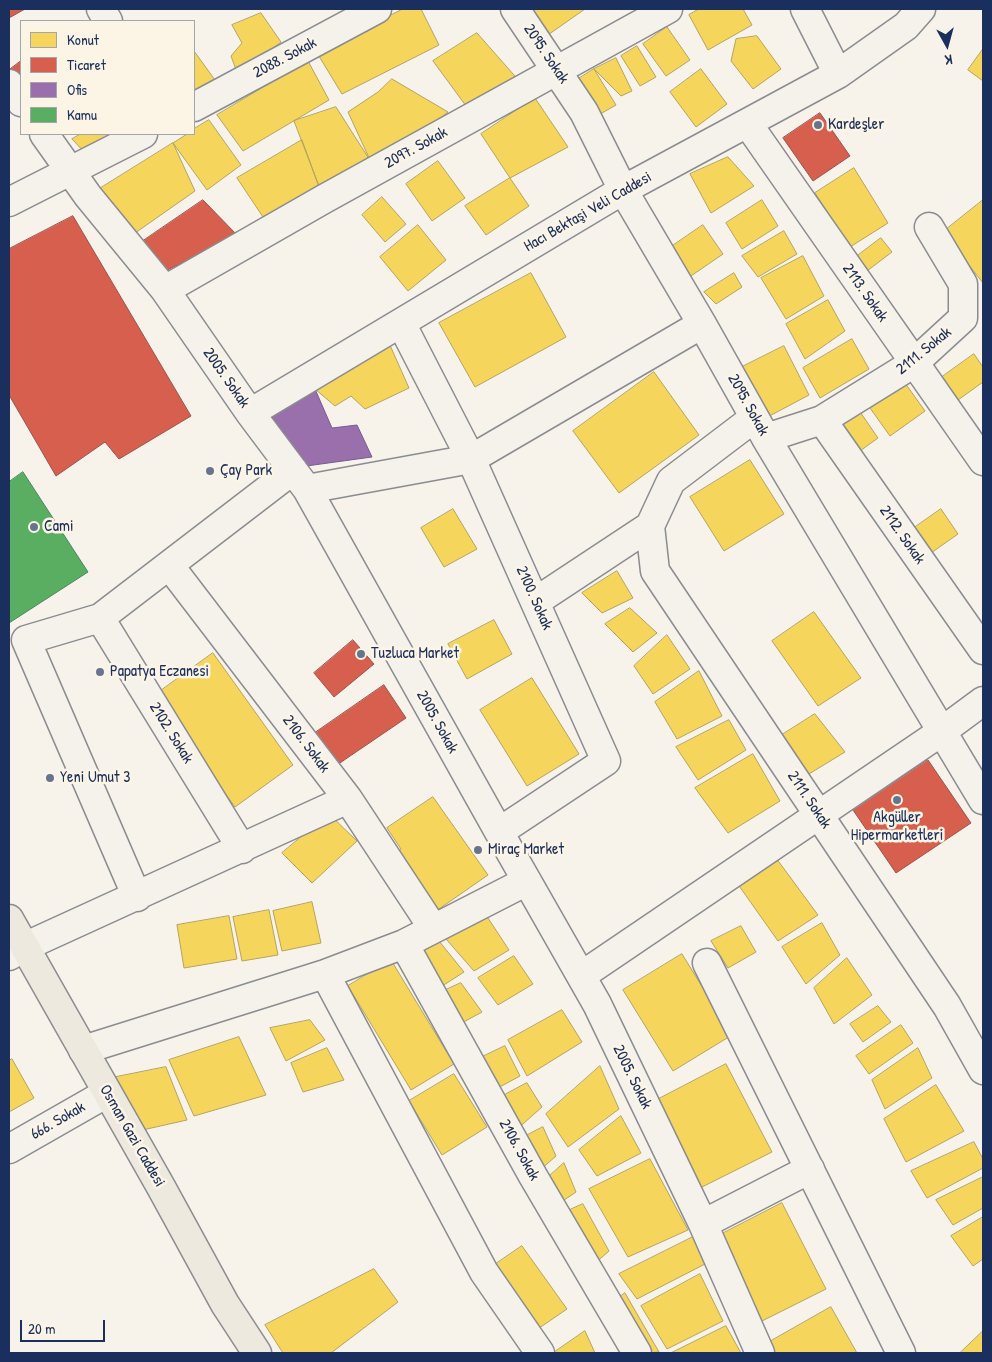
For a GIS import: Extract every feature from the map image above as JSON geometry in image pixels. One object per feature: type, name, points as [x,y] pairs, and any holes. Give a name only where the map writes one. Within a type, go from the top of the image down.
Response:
[{"type":"main road","name":"Osman Gazi Caddesi","points":[[9,919],[17,952],[83,1050],[225,1304],[257,1353]]},
{"type":"street","points":[[101,9],[107,20]]},
{"type":"street","name":"2088. Sokak","points":[[195,106],[377,9]]},
{"type":"street","name":"2095. Sokak","points":[[515,9],[584,112],[623,190],[702,324],[760,428],[983,800]]},
{"type":"street","points":[[805,9],[838,74]]},
{"type":"street","name":"Hacı Bektaşi Veli Caddesi","points":[[250,413],[623,190],[838,74],[906,26],[921,9]]},
{"type":"street","name":"2097. Sokak","points":[[164,290],[556,71],[656,11]]},
{"type":"street","points":[[9,84],[20,100]]},
{"type":"street","name":"2113. Sokak","points":[[748,124],[983,461]]},
{"type":"street","name":"2005. Sokak","points":[[45,135],[88,196],[164,290],[250,413],[300,479],[597,1004],[703,1224],[760,1353]]},
{"type":"street","points":[[9,202],[141,135]]},
{"type":"street","name":"2111. Sokak","points":[[929,227],[963,284],[963,318],[914,363],[822,420],[760,428],[671,481],[650,526],[655,571],[947,1006],[983,1070]]},
{"type":"street","name":"2100. Sokak","points":[[401,322],[471,459],[606,761],[499,832]]},
{"type":"street","points":[[137,896],[26,640],[100,618],[169,565],[300,479],[471,459],[702,324]]},
{"type":"street","name":"2112. Sokak","points":[[822,420],[983,650]]},
{"type":"street","points":[[535,602],[650,526]]},
{"type":"street","name":"2106. Sokak","points":[[169,565],[348,799],[434,928]]},
{"type":"street","name":"2102. Sokak","points":[[100,618],[242,849]]},
{"type":"street","points":[[581,976],[941,732],[983,701]]},
{"type":"street","points":[[17,952],[348,799]]},
{"type":"street","points":[[83,1050],[325,974],[404,944],[527,881]]},
{"type":"street","name":"2106. Sokak","points":[[404,944],[534,1176],[637,1353]]},
{"type":"street","points":[[708,963],[901,1353]]},
{"type":"street","points":[[325,974],[484,1272],[540,1353]]},
{"type":"street","name":"666. Sokak","points":[[9,1149],[107,1092]]},
{"type":"street","points":[[703,1224],[810,1169]]},
{"type":"building: Konut","points":[[403,9],[421,9],[439,45],[342,94],[317,53]]},
{"type":"building: Konut","points":[[525,9],[585,9],[545,37]]},
{"type":"building: Konut","points":[[699,9],[743,9],[752,25],[708,50],[689,15]]},
{"type":"building: Konut","points":[[261,13],[281,42],[238,75],[231,56],[242,43],[232,25]]},
{"type":"building: Konut","points":[[667,27],[690,60],[666,76],[643,44]]},
{"type":"building: Konut","points":[[477,33],[521,83],[469,110],[433,61]]},
{"type":"building: Konut","points":[[757,36],[781,69],[753,89],[731,61],[736,39]]},
{"type":"building: Konut","points":[[637,46],[656,77],[640,86],[621,56]]},
{"type":"building: Konut","points":[[983,49],[983,81],[968,70]]},
{"type":"building: Konut","points":[[195,52],[215,80],[195,95]]},
{"type":"building: Konut","points":[[616,58],[632,91],[621,96],[594,69]]},
{"type":"building: Konut","points":[[308,61],[329,100],[243,151],[217,115]]},
{"type":"building: Konut","points":[[594,69],[616,105],[588,121],[567,86]]},
{"type":"building: Konut","points":[[701,69],[727,104],[696,127],[670,92]]},
{"type":"building: Konut","points":[[392,79],[448,112],[375,171],[348,112],[378,92]]},
{"type":"building: Konut","points":[[535,98],[568,147],[510,178],[481,134]]},
{"type":"building: Konut","points":[[336,107],[371,162],[324,199],[294,121]]},
{"type":"building: Konut","points":[[209,120],[241,165],[207,190],[173,143],[185,135],[195,135],[195,128]]},
{"type":"building: Konut","points":[[79,135],[118,135],[87,155],[72,139]]},
{"type":"building: Konut","points":[[302,140],[319,187],[263,217],[237,178]]},
{"type":"building: Konut","points":[[173,143],[195,191],[128,238],[88,196]]},
{"type":"building: Konut","points":[[728,157],[754,186],[711,213],[690,174]]},
{"type":"building: Konut","points":[[438,161],[465,198],[432,221],[406,184]]},
{"type":"building: Konut","points":[[854,168],[888,223],[850,247],[815,193]]},
{"type":"building: Konut","points":[[510,178],[529,206],[486,235],[465,206]]},
{"type":"building: Konut","points":[[382,197],[406,224],[385,242],[362,215]]},
{"type":"building: Konut","points":[[762,200],[778,226],[742,249],[726,223]]},
{"type":"building: Konut","points":[[983,200],[983,283],[943,232]]},
{"type":"building: Konut","points":[[418,225],[446,260],[408,291],[380,257]]},
{"type":"building: Konut","points":[[703,225],[723,254],[688,278],[668,249]]},
{"type":"building: Konut","points":[[784,231],[797,254],[758,277],[742,256]]},
{"type":"building: Konut","points":[[881,238],[892,252],[863,274],[852,260]]},
{"type":"building: Konut","points":[[803,256],[824,296],[786,319],[761,278]]},
{"type":"building: Konut","points":[[531,273],[566,337],[475,387],[439,323]]},
{"type":"building: Konut","points":[[734,273],[742,287],[716,304],[704,292]]},
{"type":"building: Konut","points":[[828,300],[845,331],[805,359],[786,324]]},
{"type":"building: Konut","points":[[852,339],[869,369],[820,398],[803,368]]},
{"type":"building: Konut","points":[[389,343],[409,388],[365,409],[351,396],[335,406],[315,389]]},
{"type":"building: Konut","points":[[784,346],[809,395],[760,421],[734,371]]},
{"type":"building: Konut","points":[[974,354],[983,367],[983,382],[951,405],[935,382]]},
{"type":"building: Konut","points":[[654,372],[699,435],[619,493],[573,431]]},
{"type":"building: Konut","points":[[905,383],[925,411],[890,436],[870,408]]},
{"type":"building: Konut","points":[[856,406],[878,438],[853,456],[831,424]]},
{"type":"building: Konut","points":[[750,460],[784,514],[724,551],[690,497]]},
{"type":"building: Konut","points":[[453,509],[477,549],[444,567],[421,528]]},
{"type":"building: Konut","points":[[941,509],[958,534],[931,553],[914,528]]},
{"type":"building: Konut","points":[[617,571],[633,598],[602,613],[582,593]]},
{"type":"building: Konut","points":[[630,608],[657,633],[633,652],[605,624]]},
{"type":"building: Konut","points":[[814,612],[861,678],[818,706],[772,641]]},
{"type":"building: Konut","points":[[494,620],[512,654],[467,679],[448,644]]},
{"type":"building: Konut","points":[[667,635],[690,669],[653,694],[634,666]]},
{"type":"building: Konut","points":[[213,653],[293,765],[235,807],[155,695]]},
{"type":"building: Konut","points":[[699,671],[722,716],[677,739],[655,702]]},
{"type":"building: Konut","points":[[532,678],[579,754],[527,786],[480,710]]},
{"type":"building: Konut","points":[[815,714],[845,752],[804,777],[777,738]]},
{"type":"building: Konut","points":[[729,720],[746,750],[698,780],[676,747]]},
{"type":"building: Konut","points":[[753,754],[780,801],[728,833],[695,788]]},
{"type":"building: Konut","points":[[433,797],[488,875],[436,911],[395,853],[401,849],[387,828]]},
{"type":"building: Konut","points":[[329,814],[357,841],[312,883],[282,853]]},
{"type":"building: Konut","points":[[776,858],[818,915],[778,941],[737,883]]},
{"type":"building: Konut","points":[[312,902],[321,943],[282,951],[273,911]]},
{"type":"building: Konut","points":[[269,910],[278,955],[242,961],[233,917]]},
{"type":"building: Konut","points":[[484,912],[509,950],[474,971],[446,939]]},
{"type":"building: Konut","points":[[229,916],[237,959],[184,968],[177,925]]},
{"type":"building: Konut","points":[[822,923],[840,955],[806,984],[782,947]]},
{"type":"building: Konut","points":[[741,926],[756,952],[728,968],[711,941]]},
{"type":"building: Konut","points":[[439,941],[464,972],[436,990],[416,954]]},
{"type":"building: Konut","points":[[682,954],[732,1035],[673,1071],[623,990]]},
{"type":"building: Konut","points":[[514,956],[533,984],[498,1005],[478,978]]},
{"type":"building: Konut","points":[[847,958],[872,995],[834,1024],[814,988]]},
{"type":"building: Konut","points":[[391,960],[454,1064],[411,1090],[348,986]]},
{"type":"building: Konut","points":[[461,983],[482,1012],[458,1025],[439,993]]},
{"type":"building: Konut","points":[[878,1006],[891,1022],[863,1042],[850,1024]]},
{"type":"building: Konut","points":[[562,1010],[582,1042],[527,1076],[508,1040]]},
{"type":"building: Konut","points":[[310,1020],[325,1040],[286,1061],[270,1028]]},
{"type":"building: Konut","points":[[901,1025],[913,1043],[869,1074],[856,1056]]},
{"type":"building: Konut","points":[[239,1037],[266,1095],[194,1116],[169,1060]]},
{"type":"building: Konut","points":[[505,1046],[520,1076],[494,1090],[478,1059]]},
{"type":"building: Konut","points":[[327,1048],[344,1080],[303,1092],[291,1063]]},
{"type":"building: Konut","points":[[918,1048],[932,1078],[885,1109],[872,1080]]},
{"type":"building: Konut","points":[[12,1059],[34,1098],[9,1112],[9,1061]]},
{"type":"building: Konut","points":[[726,1064],[772,1152],[696,1190],[651,1103]]},
{"type":"building: Konut","points":[[600,1066],[619,1109],[568,1147],[546,1114]]},
{"type":"building: Konut","points":[[166,1067],[187,1120],[138,1131],[106,1079]]},
{"type":"building: Konut","points":[[454,1074],[487,1127],[442,1155],[409,1101]]},
{"type":"building: Konut","points":[[527,1083],[542,1107],[515,1131],[497,1099]]},
{"type":"building: Konut","points":[[936,1085],[964,1131],[906,1162],[884,1119]]},
{"type":"building: Konut","points":[[621,1116],[641,1153],[597,1176],[579,1150]]},
{"type":"building: Konut","points":[[543,1127],[556,1156],[539,1171],[522,1138]]},
{"type":"building: Konut","points":[[974,1142],[983,1159],[983,1168],[927,1198],[911,1171]]},
{"type":"building: Konut","points":[[650,1159],[688,1230],[628,1257],[589,1189]]},
{"type":"building: Konut","points":[[564,1163],[576,1192],[557,1205],[544,1181]]},
{"type":"building: Konut","points":[[983,1177],[983,1208],[953,1225],[936,1200]]},
{"type":"building: Konut","points":[[782,1203],[826,1289],[760,1322],[716,1237]]},
{"type":"building: Konut","points":[[583,1204],[609,1251],[593,1265],[563,1213]]},
{"type":"building: Konut","points":[[983,1217],[983,1259],[973,1266],[951,1236]]},
{"type":"building: Konut","points":[[693,1237],[707,1263],[637,1299],[619,1274]]},
{"type":"building: Konut","points":[[522,1246],[567,1309],[529,1335],[484,1272]]},
{"type":"building: Konut","points":[[374,1269],[398,1302],[331,1353],[283,1353],[265,1325]]},
{"type":"building: Konut","points":[[700,1274],[723,1321],[667,1349],[641,1306]]},
{"type":"building: Konut","points":[[625,1293],[659,1352],[648,1353],[615,1301]]},
{"type":"building: Konut","points":[[831,1307],[857,1353],[768,1353],[764,1345]]},
{"type":"building: Konut","points":[[726,1326],[741,1353],[671,1353]]},
{"type":"building: Konut","points":[[585,1331],[595,1353],[553,1353]]},
{"type":"building: Konut","points":[[983,1331],[983,1353],[960,1353]]},
{"type":"building: Ticaret","points":[[9,9],[25,9],[9,18]]},
{"type":"building: Ticaret","points":[[20,62],[20,91],[9,75],[9,70]]},
{"type":"building: Ticaret","points":[[820,113],[850,156],[813,181],[783,138]]},
{"type":"building: Ticaret","points":[[203,200],[238,236],[161,273],[143,241]]},
{"type":"building: Ticaret","points":[[73,216],[191,416],[119,459],[105,442],[56,476],[9,395],[9,249]]},
{"type":"building: Ticaret","points":[[353,640],[374,664],[334,697],[314,673]]},
{"type":"building: Ticaret","points":[[384,685],[406,718],[331,769],[309,737]]},
{"type":"building: Ticaret","points":[[928,760],[971,823],[896,873],[853,810]]},
{"type":"building: Ofis","points":[[315,389],[332,428],[357,425],[372,457],[299,467],[269,412]]},
{"type":"building: Kamu","name":"Cami","points":[[23,472],[88,572],[9,623],[9,482]]},
{"type":"place","name":"Kardeşler","points":[[818,125]]},
{"type":"place","name":"Çay Park","points":[[210,471]]},
{"type":"place","name":"Cami","points":[[34,527]]},
{"type":"place","name":"Tuzluca Market","points":[[361,654]]},
{"type":"place","name":"Papatya Eczanesi","points":[[100,672]]},
{"type":"place","name":"Yeni Umut 3","points":[[50,778]]},
{"type":"place","name":"Akgüller Hipermarketleri","points":[[897,800]]},
{"type":"place","name":"Miraç Market","points":[[478,850]]}]
